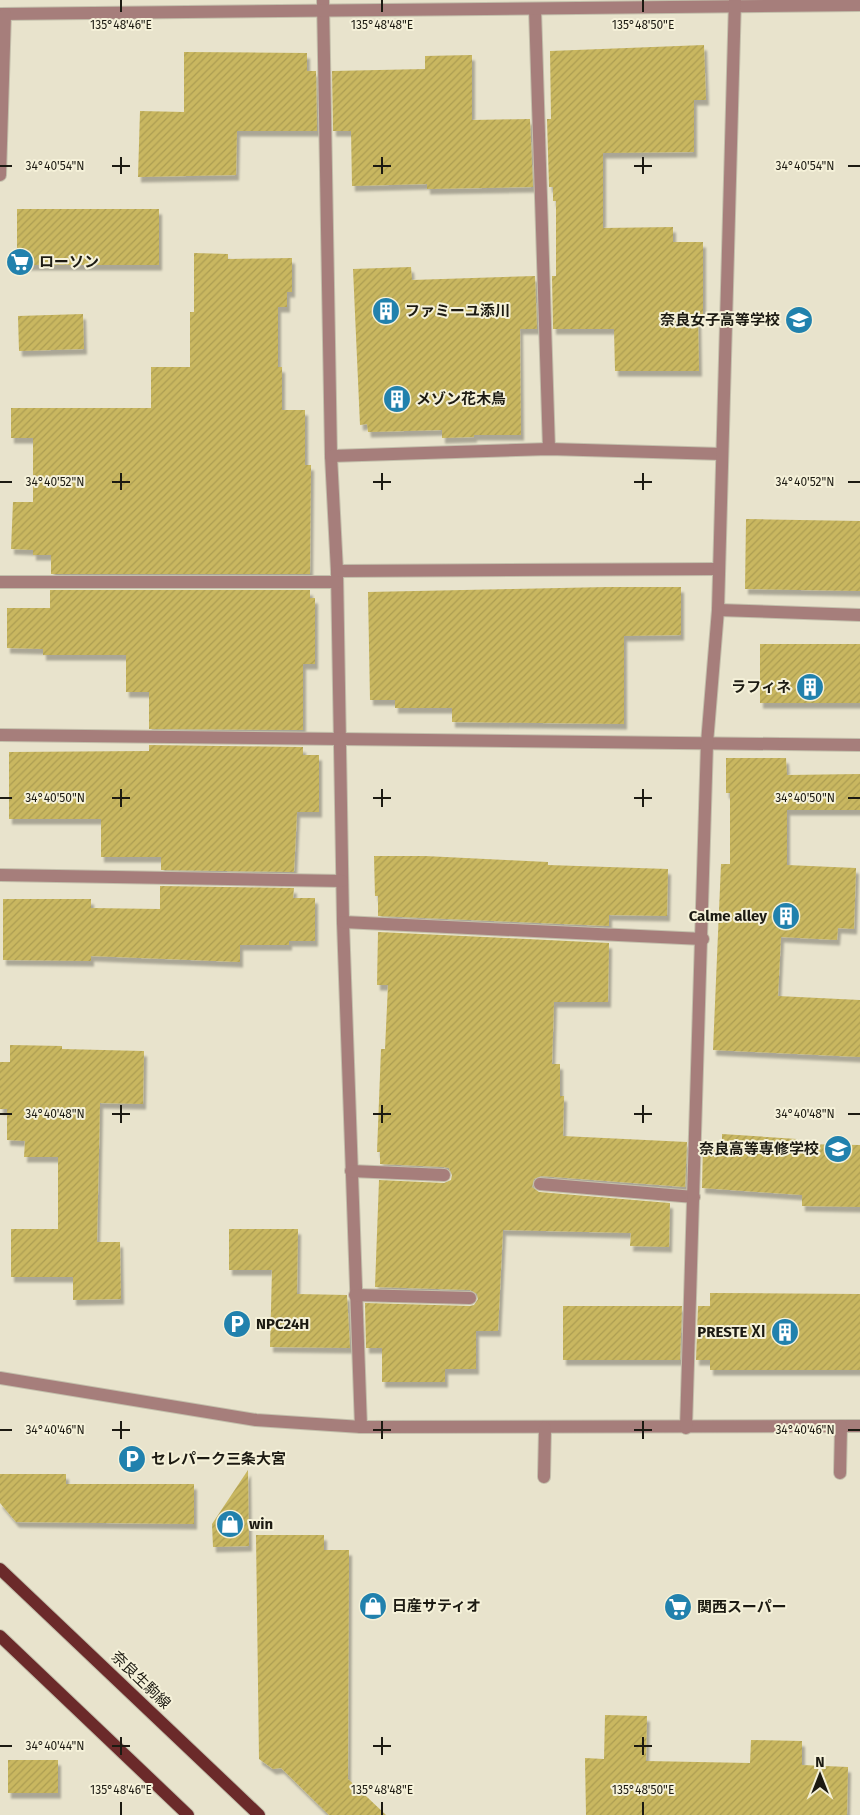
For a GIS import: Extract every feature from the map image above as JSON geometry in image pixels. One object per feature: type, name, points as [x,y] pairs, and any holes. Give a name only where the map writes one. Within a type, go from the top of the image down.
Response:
[{"type":"main road","name":"奈良生駒線","points":[[0,1568],[259,1815]]},
{"type":"main road","points":[[0,1636],[188,1815]]},
{"type":"street","points":[[686,1428],[703,939],[707,744],[718,610],[717,569],[735,3]]},
{"type":"street","points":[[0,175],[2,14],[323,5],[535,9],[735,3],[860,5]]},
{"type":"street","points":[[323,5],[330,456],[337,576],[338,739],[343,922],[361,1427]]},
{"type":"street","points":[[535,9],[549,449]]},
{"type":"street","points":[[330,456],[549,449],[722,454]]},
{"type":"street","points":[[0,582],[717,569]]},
{"type":"street","points":[[718,610],[860,615]]},
{"type":"street","points":[[0,734],[707,744],[860,744]]},
{"type":"street","points":[[0,874],[342,880]]},
{"type":"street","points":[[343,922],[703,939]]},
{"type":"street","points":[[351,1171],[444,1175]]},
{"type":"street","points":[[540,1184],[694,1197]]},
{"type":"street","points":[[355,1295],[470,1298]]},
{"type":"street","points":[[0,1378],[256,1420],[361,1427],[686,1428],[860,1426]]},
{"type":"street","points":[[840,1473],[841,1426]]},
{"type":"street","points":[[544,1477],[545,1428]]},
{"type":"building","points":[[704,45],[706,100],[694,100],[694,152],[603,153],[603,228],[673,227],[673,242],[703,242],[703,314],[698,314],[699,371],[615,371],[614,329],[553,329],[552,276],[556,276],[556,201],[553,201],[553,187],[549,187],[547,119],[551,119],[550,51]]},
{"type":"building","points":[[184,52],[307,53],[307,71],[316,71],[317,131],[237,131],[236,175],[138,177],[140,111],[184,112]]},
{"type":"building","points":[[472,55],[472,120],[530,119],[533,187],[427,189],[427,184],[352,186],[351,131],[333,131],[332,71],[425,69],[425,56]]},
{"type":"building","points":[[17,209],[159,209],[159,265],[17,265]]},
{"type":"building","points":[[194,253],[228,254],[228,259],[292,258],[292,292],[287,292],[287,307],[278,307],[278,367],[282,367],[282,410],[305,410],[305,465],[311,465],[310,574],[51,574],[51,555],[33,555],[33,550],[11,549],[13,502],[33,502],[33,438],[11,438],[11,408],[151,408],[151,367],[190,367],[190,312],[194,312]]},
{"type":"building","points":[[411,267],[412,280],[535,276],[537,329],[520,329],[521,435],[474,435],[474,437],[442,438],[442,430],[368,432],[367,424],[360,425],[353,269]]},
{"type":"building","points":[[83,314],[84,349],[19,351],[18,316]]},
{"type":"building","points":[[746,519],[860,521],[860,591],[745,589]]},
{"type":"building","points":[[681,587],[681,635],[624,636],[624,724],[452,722],[452,708],[395,708],[395,700],[370,700],[368,592]]},
{"type":"building","points":[[50,590],[310,590],[310,598],[315,598],[315,664],[303,664],[303,730],[149,729],[149,692],[126,692],[126,655],[43,655],[43,649],[7,648],[7,608],[50,608]]},
{"type":"building","name":"ラフィネ","points":[[760,644],[860,644],[860,703],[760,703]]},
{"type":"building","points":[[149,745],[303,747],[303,755],[319,755],[319,812],[297,812],[294,872],[161,870],[161,857],[101,857],[101,819],[9,819],[9,752],[149,751]]},
{"type":"building","points":[[726,758],[786,758],[787,775],[860,774],[860,810],[787,810],[787,865],[856,868],[854,929],[838,928],[837,940],[781,937],[778,996],[860,1000],[860,1057],[713,1050],[721,864],[730,864],[730,793],[726,793]]},
{"type":"building","points":[[374,856],[425,856],[548,862],[548,865],[668,869],[667,916],[609,915],[609,926],[378,916],[378,896],[375,896]]},
{"type":"building","points":[[160,886],[294,888],[293,898],[315,898],[315,941],[289,941],[289,945],[240,945],[240,962],[91,956],[91,961],[3,960],[3,899],[91,899],[91,908],[160,909]]},
{"type":"building","points":[[378,932],[609,943],[608,1002],[554,1002],[552,1064],[560,1064],[560,1096],[564,1096],[563,1136],[687,1142],[685,1187],[541,1176],[534,1179],[532,1187],[539,1192],[670,1203],[669,1247],[630,1246],[631,1233],[503,1230],[498,1331],[476,1331],[476,1369],[445,1369],[445,1382],[382,1382],[382,1348],[366,1348],[365,1303],[470,1306],[474,1305],[478,1299],[477,1294],[470,1290],[375,1287],[379,1180],[444,1183],[451,1180],[452,1175],[449,1168],[444,1167],[380,1164],[380,1152],[377,1152],[381,1049],[385,1049],[388,985],[377,985]]},
{"type":"building","points":[[10,1045],[62,1046],[62,1049],[144,1051],[143,1104],[100,1103],[97,1242],[120,1242],[121,1299],[73,1300],[73,1277],[11,1277],[11,1229],[58,1229],[58,1157],[24,1157],[25,1141],[7,1140],[7,1109],[0,1109],[0,1062],[10,1062]]},
{"type":"building","points":[[722,1134],[797,1139],[797,1144],[860,1145],[860,1207],[802,1206],[802,1195],[702,1188],[703,1143],[722,1145]]},
{"type":"building","points":[[229,1229],[298,1229],[297,1294],[347,1295],[350,1348],[270,1347],[272,1270],[229,1270]]},
{"type":"building","name":"PRESTE Ⅺ","points":[[710,1293],[860,1294],[860,1370],[710,1370],[710,1360],[696,1360],[698,1306],[710,1306]]},
{"type":"building","points":[[563,1306],[682,1306],[680,1360],[563,1360]]},
{"type":"building","name":"win","points":[[248,1470],[249,1546],[213,1547],[212,1524]]},
{"type":"building","points":[[0,1474],[66,1474],[66,1484],[194,1484],[194,1524],[16,1522],[0,1503]]},
{"type":"building","points":[[256,1535],[324,1535],[324,1550],[349,1550],[348,1779],[386,1815],[329,1815],[281,1768],[273,1769],[259,1759]]},
{"type":"building","points":[[605,1715],[647,1716],[646,1761],[750,1763],[751,1740],[802,1741],[802,1765],[848,1767],[847,1815],[586,1815],[585,1758],[604,1759]]},
{"type":"building","points":[[8,1760],[58,1760],[58,1793],[8,1793]]},
{"type":"place","name":"ローソン","points":[[20,262]]},
{"type":"place","name":"ファミーユ添川","points":[[386,311]]},
{"type":"place","name":"奈良女子高等学校","points":[[799,320]]},
{"type":"place","name":"メゾン花木鳥","points":[[397,399]]},
{"type":"place","name":"ラフィネ","points":[[810,687]]},
{"type":"place","name":"Calme alley","points":[[786,916]]},
{"type":"place","name":"奈良高等専修学校","points":[[838,1149]]},
{"type":"place","name":"NPC24H","points":[[237,1324]]},
{"type":"place","name":"PRESTE Ⅺ","points":[[785,1332]]},
{"type":"place","name":"セレパーク三条大宮","points":[[132,1459]]},
{"type":"place","name":"win","points":[[230,1524]]},
{"type":"place","name":"日産サティオ","points":[[373,1606]]},
{"type":"place","name":"関西スーパー","points":[[678,1607]]}]
